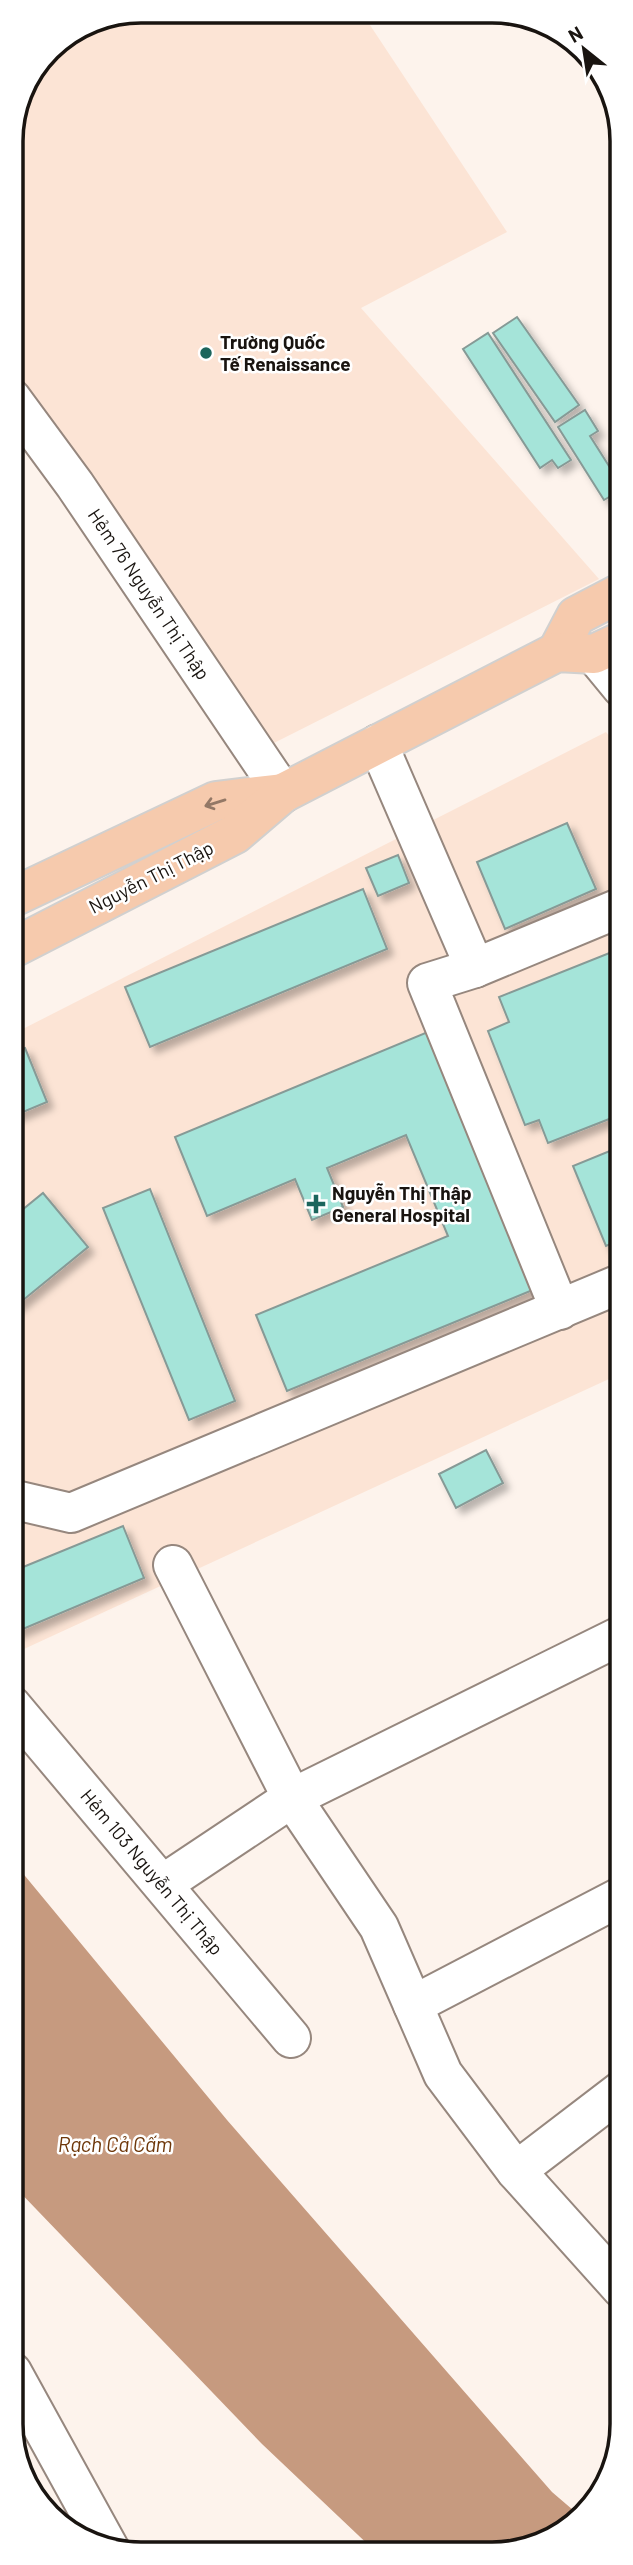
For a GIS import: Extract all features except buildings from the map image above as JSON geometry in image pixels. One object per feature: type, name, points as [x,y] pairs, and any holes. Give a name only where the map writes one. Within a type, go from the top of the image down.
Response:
[{"type":"main road","points":[[591,649],[576,616],[610,598]]},
{"type":"main road","name":"Nguyễn Thị Thập","points":[[23,943],[236,834],[283,793],[378,744],[591,649]]},
{"type":"main road","name":"Nguyễn Thị Thập","points":[[23,892],[216,801],[283,793]]},
{"type":"street","name":"Hẻm 76 Nguyễn Thị Thập","points":[[23,414],[75,485],[283,793]]},
{"type":"street","points":[[591,649],[610,673]]},
{"type":"street","points":[[378,744],[475,968]]},
{"type":"street","points":[[560,1310],[427,983],[475,968],[610,912]]},
{"type":"street","points":[[23,1502],[71,1513],[610,1288]]},
{"type":"street","points":[[173,1565],[292,1798],[379,1927],[443,2074],[516,2171],[610,2276]]},
{"type":"street","points":[[163,1884],[292,1798],[610,1641]]},
{"type":"street","name":"Hẻm 103 Nguyễn Thị Thập","points":[[23,1719],[292,2038]]},
{"type":"street","points":[[413,2005],[610,1902]]},
{"type":"street","points":[[516,2171],[610,2099]]},
{"type":"street","points":[[23,2392],[102,2536]]},
{"type":"shaded area","name":"Trường Quốc Tế Renaissance","points":[[369,23],[507,232],[361,308],[599,579],[268,746],[23,414],[23,133],[27,110],[35,88],[47,69],[63,52],[81,38],[102,29],[125,24]]},
{"type":"shaded area","name":"Nguyễn Thị Thập General Hospital","points":[[606,732],[610,737],[610,1379],[23,1649],[23,1029]]},
{"type":"water","name":"Rạch Cả Cấm","points":[[23,1874],[227,2120],[552,2492],[573,2510],[545,2530],[508,2541],[365,2542],[262,2444],[23,2195]]},
{"type":"place","name":"Trường Quốc Tế Renaissance","points":[[206,353]]},
{"type":"place","name":"Nguyễn Thị Thập General Hospital","points":[[316,1204]]}]
